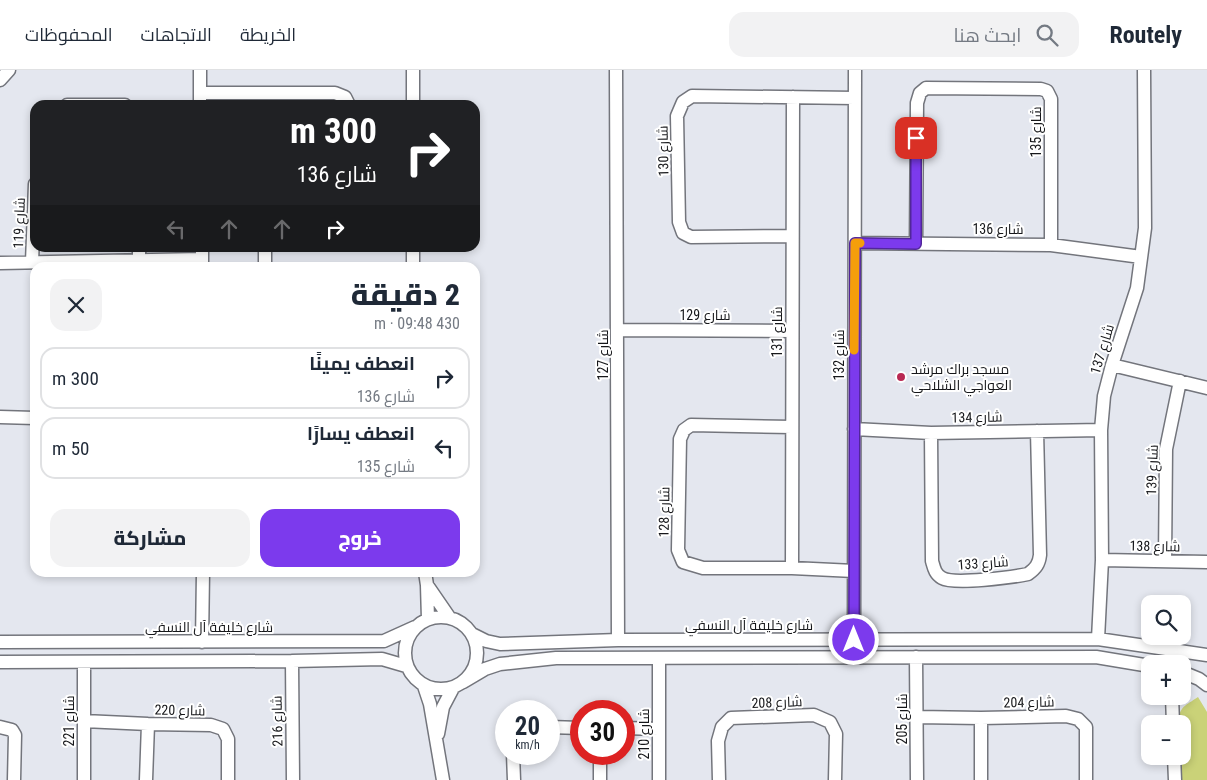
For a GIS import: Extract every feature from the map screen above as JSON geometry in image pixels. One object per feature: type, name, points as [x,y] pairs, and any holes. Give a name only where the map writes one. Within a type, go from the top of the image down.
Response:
[{"type":"street","points":[[200,70],[200,99],[265,99],[335,93],[345,97],[347,100]]},
{"type":"street","points":[[413,70],[413,100]]},
{"type":"street","name":"شارع 127","points":[[616,70],[618,640]]},
{"type":"street","name":"شارع 132","points":[[854,640],[855,70]]},
{"type":"street","name":"شارع 137","points":[[1098,638],[1102,560],[1101,430],[1104,396],[1135,294],[1145,228],[1144,70]]},
{"type":"street","name":"شارع 135","points":[[916,244],[917,103],[920,93],[926,88],[1041,88],[1047,91],[1051,99],[1051,245]]},
{"type":"street","name":"شارع 130","points":[[792,236],[691,237],[683,233],[679,222],[677,116],[683,102],[692,96],[855,98]]},
{"type":"street","name":"شارع 131","points":[[792,568],[793,97]]},
{"type":"street","name":"شارع 136","points":[[855,243],[1051,245],[1141,257]]},
{"type":"street","name":"شارع 119","points":[[32,252],[32,262]]},
{"type":"street","points":[[32,262],[139,254],[202,258]]},
{"type":"street","points":[[0,263],[30,262]]},
{"type":"street","name":"شارع 129","points":[[618,330],[792,331]]},
{"type":"street","points":[[1112,365],[1207,388]]},
{"type":"street","name":"شارع 139","points":[[1165,561],[1166,449],[1180,381]]},
{"type":"street","points":[[0,417],[30,418]]},
{"type":"street","name":"شارع 128","points":[[792,426],[691,425],[684,430],[680,439],[678,550],[683,562],[703,568],[792,568],[854,571]]},
{"type":"street","name":"شارع 134","points":[[854,430],[931,433],[1101,430]]},
{"type":"street","name":"شارع 133","points":[[931,433],[932,561],[935,572],[942,578],[963,581],[1028,574],[1035,569],[1039,562],[1037,431]]},
{"type":"street","name":"شارع 138","points":[[1102,560],[1207,562]]},
{"type":"street","points":[[202,642],[203,577]]},
{"type":"street","points":[[426,579],[449,617]]},
{"type":"street","points":[[426,579],[428,619]]},
{"type":"street","points":[[437,742],[443,707],[458,685],[472,672],[477,659],[477,646],[472,634],[462,623],[449,617],[438,616],[428,619],[416,627],[409,635],[404,655],[406,666],[413,677],[424,686],[438,690],[458,685],[485,669],[500,664],[556,658],[1096,657],[1141,664]]},
{"type":"street","name":"شارع خليفة آل النسفي","points":[[0,642],[384,641],[416,627]]},
{"type":"street","name":"شارع خليفة آل النسفي","points":[[472,634],[486,641],[500,644],[618,640],[1098,638],[1207,655]]},
{"type":"street","points":[[1037,639],[1042,642],[1044,651],[1038,658]]},
{"type":"street","points":[[753,640],[751,646],[753,658]]},
{"type":"street","name":"شارع 205","points":[[916,657],[917,780]]},
{"type":"street","name":"شارع 210","points":[[659,658],[659,780]]},
{"type":"street","points":[[0,662],[382,659],[406,666]]},
{"type":"street","name":"شارع 216","points":[[292,661],[293,780]]},
{"type":"street","name":"شارع 221","points":[[84,662],[84,780]]},
{"type":"street","points":[[1191,676],[1207,685]]},
{"type":"street","points":[[424,686],[430,704],[442,780]]},
{"type":"street","name":"شارع 208","points":[[719,780],[718,741],[722,727],[731,718],[814,716],[830,722],[836,734],[836,780]]},
{"type":"street","name":"شارع 204","points":[[917,717],[1066,716],[1078,719],[1086,727],[1086,780]]},
{"type":"street","points":[[981,718],[981,780]]},
{"type":"street","name":"شارع 220","points":[[84,721],[212,725],[223,729],[228,739],[228,780]]},
{"type":"street","points":[[146,780],[148,724]]},
{"type":"street","points":[[0,727],[12,730],[15,735],[14,780]]},
{"type":"street","points":[[635,728],[658,729]]},
{"type":"street","points":[[513,765],[514,780]]},
{"type":"street","points":[[600,765],[600,780]]},
{"type":"street","points":[[1174,765],[1175,780]]},
{"type":"green space","points":[[1198,697],[1207,712],[1207,780],[1181,780],[1180,765],[1191,765],[1191,715],[1180,715],[1181,710],[1186,705],[1191,705],[1191,702]]},
{"type":"slow traffic","points":[[854,350],[855,243],[860,243]]},
{"type":"place","name":"مسجد براك مرشد العواجي الشلاحي","points":[[901,377]]},
{"type":"route","points":[[854,640],[855,243],[916,244],[916,138]]}]
